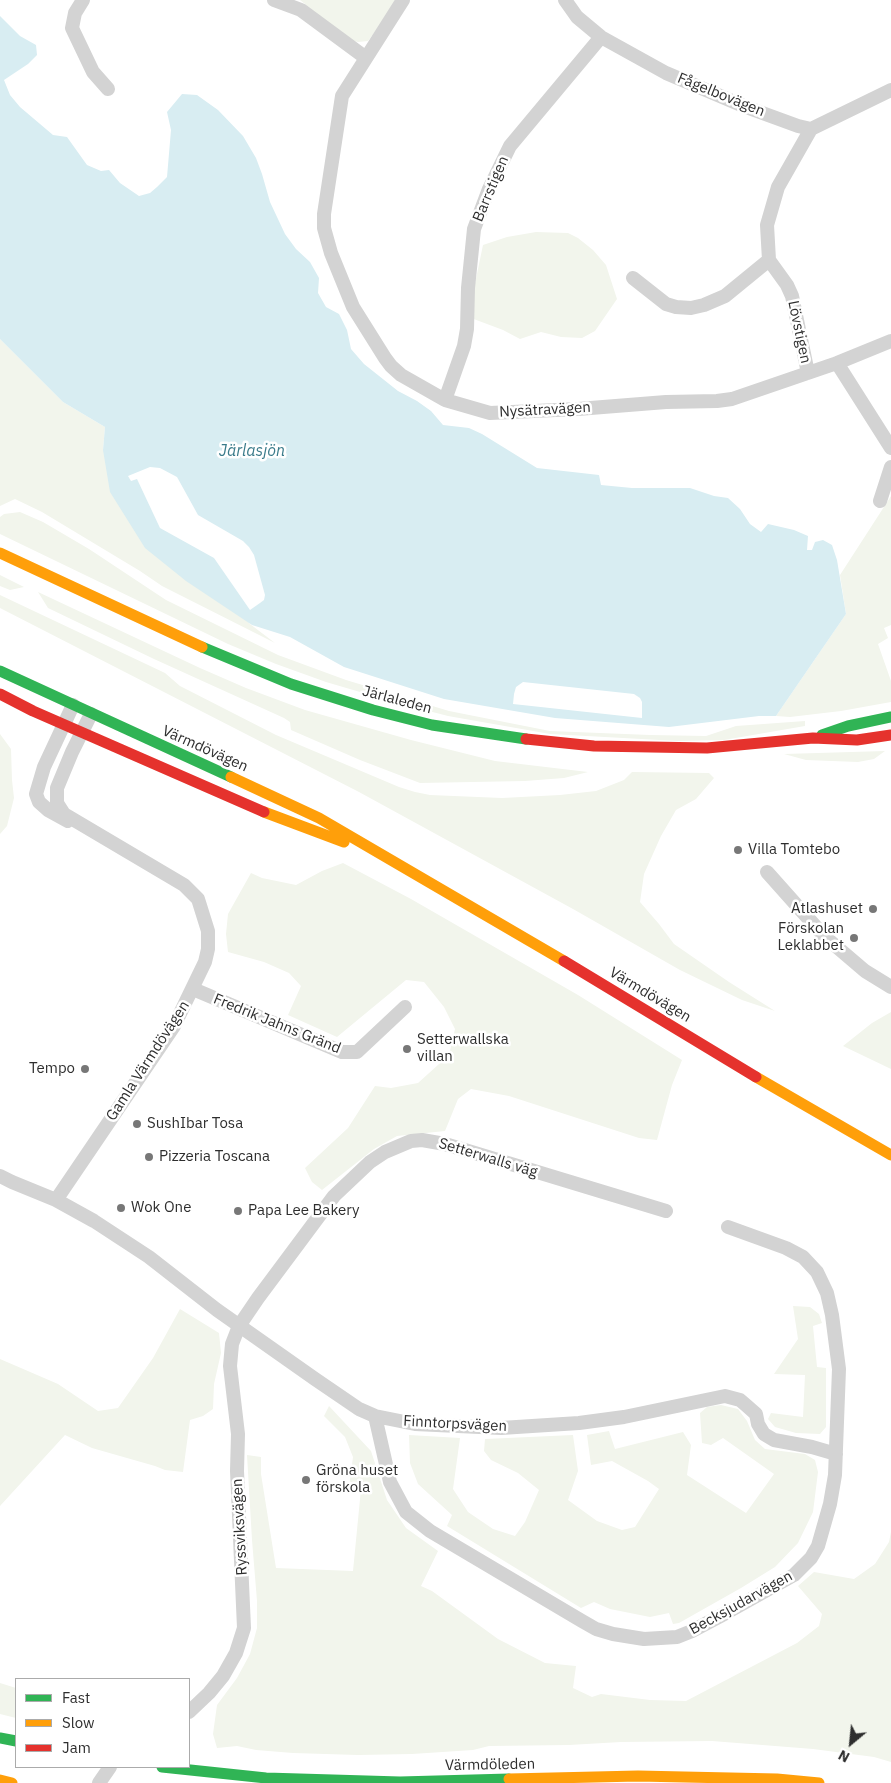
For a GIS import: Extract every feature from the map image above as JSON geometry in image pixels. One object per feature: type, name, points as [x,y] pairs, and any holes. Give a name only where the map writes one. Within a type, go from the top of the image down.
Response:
[{"type":"main road","name":"Järlaleden","points":[[0,553],[208,650],[291,684],[372,710],[432,725],[506,737],[594,746],[706,748],[815,738],[857,740],[891,735]]},
{"type":"main road","name":"Värmdövägen","points":[[0,671],[319,818],[891,1155]]},
{"type":"main road","name":"Värmdövägen","points":[[0,694],[33,711],[260,811],[394,861]]},
{"type":"main road","name":"Järlaleden","points":[[815,738],[848,726],[891,717]]},
{"type":"main road","points":[[0,1738],[15,1741]]},
{"type":"main road","name":"Värmdöleden","points":[[171,1768],[266,1778],[400,1782],[638,1776],[777,1779],[819,1783]]},
{"type":"main road","points":[[0,1780],[12,1783]]},
{"type":"street","points":[[83,0],[74,13],[72,28],[93,72],[108,89]]},
{"type":"street","points":[[274,0],[301,10],[366,58]]},
{"type":"street","name":"Nysätravägen","points":[[403,0],[342,96],[324,214],[324,228],[334,262],[353,307],[385,358],[402,375],[445,400],[490,413],[666,402],[717,401],[732,399],[837,364],[891,340]]},
{"type":"street","name":"Fågelbovägen","points":[[565,0],[577,17],[601,37],[666,72],[754,110],[811,129]]},
{"type":"street","name":"Barrstigen","points":[[445,400],[464,346],[467,329],[468,288],[474,229],[489,189],[510,146],[601,37]]},
{"type":"street","points":[[633,278],[666,304],[676,307],[691,308],[725,296],[768,260],[767,224],[773,200],[778,187],[811,129],[891,90]]},
{"type":"street","name":"Lövstigen","points":[[768,260],[787,285],[792,296],[808,373]]},
{"type":"street","points":[[837,364],[891,448]]},
{"type":"street","points":[[880,501],[891,467]]},
{"type":"street","name":"Gamla Värmdövägen","points":[[73,705],[44,767],[36,794],[38,802],[48,810],[109,841]]},
{"type":"street","name":"Gamla Värmdövägen","points":[[56,1200],[174,1026],[205,962],[208,949],[208,931],[198,899],[184,885],[64,814],[57,803],[57,788],[91,714]]},
{"type":"street","points":[[768,872],[824,936],[865,971],[891,987]]},
{"type":"street","name":"Fredrik Jahns Gränd","points":[[193,989],[342,1052],[357,1052],[405,1007]]},
{"type":"street","name":"Setterwalls väg","points":[[239,1326],[334,1196],[370,1162],[386,1152],[411,1141],[422,1140],[444,1144],[666,1211]]},
{"type":"street","points":[[0,1176],[56,1200]]},
{"type":"street","name":"Finntorpsvägen","points":[[56,1200],[94,1220],[150,1257],[239,1326],[359,1409],[375,1416],[415,1424],[501,1428],[579,1423],[624,1417],[725,1396],[740,1400],[748,1406],[756,1414],[758,1424],[764,1434],[774,1440],[812,1447],[836,1454]]},
{"type":"street","name":"Becksjudarvägen","points":[[375,1416],[390,1482],[406,1512],[430,1531],[596,1629],[630,1638],[644,1639],[677,1636],[692,1631],[788,1579],[811,1558],[823,1531],[830,1504],[836,1454],[839,1369],[832,1315],[822,1280],[803,1257],[786,1248],[728,1227]]},
{"type":"street","name":"Ryssviksvägen","points":[[190,1711],[209,1693],[222,1676],[236,1654],[244,1628],[237,1471],[238,1434],[230,1366],[232,1344],[239,1326]]},
{"type":"street","points":[[99,1783],[109,1768]]},
{"type":"shaded area","points":[[300,0],[399,0],[368,41],[358,42],[349,40]]},
{"type":"shaded area","points":[[536,232],[568,233],[593,250],[606,265],[617,299],[595,331],[582,338],[561,337],[541,332],[520,339],[503,330],[471,318],[473,293],[483,245],[507,237]]},
{"type":"shaded area","points":[[0,339],[63,402],[105,427],[103,450],[250,624],[275,643],[162,586],[42,512],[15,499],[0,506]]},
{"type":"shaded area","points":[[891,496],[891,625],[884,628],[888,638],[878,644],[891,681],[891,702],[841,711],[790,717],[776,716],[846,614],[840,575]]},
{"type":"shaded area","points":[[20,512],[43,522],[89,549],[166,600],[278,655],[346,680],[449,711],[550,731],[706,736],[736,726],[805,721],[805,726],[724,740],[678,741],[550,734],[448,716],[394,702],[326,682],[228,644],[0,534],[0,517],[4,514]]},
{"type":"shaded area","points":[[0,575],[24,587],[10,590],[0,586]]},
{"type":"shaded area","points":[[38,592],[200,668],[305,710],[495,761],[588,772],[564,778],[525,781],[420,783],[360,760],[291,730],[290,722],[284,718],[48,608]]},
{"type":"shaded area","points":[[0,595],[165,673],[180,686],[276,735],[415,792],[430,795],[502,798],[560,795],[596,791],[624,780],[632,772],[709,773],[714,778],[696,799],[676,810],[661,836],[644,874],[640,902],[674,944],[775,1011],[742,1000],[680,970],[359,792],[0,608]]},
{"type":"shaded area","points":[[0,734],[11,749],[14,798],[7,826],[0,834]]},
{"type":"shaded area","points":[[885,751],[874,759],[858,762],[806,760],[784,754]]},
{"type":"shaded area","points":[[343,863],[411,899],[578,995],[682,1060],[672,1085],[657,1140],[639,1138],[509,1096],[471,1089],[458,1099],[445,1131],[397,1136],[374,1149],[322,1190],[312,1182],[305,1168],[348,1128],[375,1086],[391,1088],[418,1083],[449,1055],[455,1029],[444,1007],[424,982],[406,980],[337,1037],[288,1015],[301,986],[289,973],[264,962],[228,952],[226,934],[228,914],[251,873],[262,878],[296,885],[322,871]]},
{"type":"shaded area","points":[[891,1012],[891,1069],[843,1046],[872,1023]]},
{"type":"shaded area","points":[[793,1306],[810,1307],[819,1314],[822,1323],[813,1326],[817,1367],[826,1368],[826,1427],[820,1434],[796,1433],[775,1427],[768,1419],[771,1413],[803,1417],[805,1375],[774,1374],[798,1339]]},
{"type":"shaded area","points":[[180,1309],[219,1333],[221,1353],[214,1384],[213,1409],[203,1416],[190,1420],[183,1472],[165,1470],[92,1448],[65,1435],[0,1506],[0,1359],[58,1384],[98,1411],[118,1408],[153,1358]]},
{"type":"shaded area","points":[[721,1405],[738,1409],[747,1421],[755,1440],[765,1449],[805,1454],[815,1460],[818,1472],[813,1512],[798,1543],[775,1567],[679,1623],[673,1624],[669,1613],[650,1617],[610,1609],[594,1602],[581,1608],[447,1526],[452,1515],[418,1484],[410,1463],[409,1435],[460,1438],[453,1489],[468,1512],[493,1529],[515,1536],[525,1522],[539,1490],[518,1473],[491,1460],[484,1451],[485,1439],[573,1435],[578,1471],[568,1500],[597,1521],[622,1530],[635,1527],[659,1489],[612,1461],[591,1465],[587,1435],[609,1431],[615,1449],[683,1432],[691,1445],[687,1475],[746,1513],[774,1474],[723,1438],[711,1445],[702,1443],[700,1413],[707,1407]]},
{"type":"shaded area","points":[[329,1406],[371,1451],[387,1500],[406,1528],[438,1551],[421,1586],[432,1591],[498,1639],[545,1663],[576,1666],[573,1688],[592,1697],[601,1694],[650,1700],[686,1701],[797,1643],[819,1626],[822,1614],[798,1586],[814,1572],[854,1579],[875,1564],[889,1542],[891,1532],[891,1762],[874,1757],[813,1749],[712,1741],[489,1746],[473,1750],[358,1755],[293,1753],[256,1750],[237,1746],[217,1748],[213,1734],[217,1705],[237,1678],[250,1654],[257,1628],[257,1601],[247,1455],[261,1457],[261,1474],[276,1568],[353,1571],[361,1489],[349,1487],[353,1457],[345,1437],[324,1416]]},
{"type":"shaded area","points":[[0,1683],[15,1688],[15,1718],[0,1714]]},
{"type":"water","name":"Järlasjön","points":[[0,16],[20,36],[36,45],[37,55],[28,64],[4,80],[10,95],[20,107],[53,135],[67,137],[87,165],[101,171],[109,170],[120,183],[139,196],[150,193],[167,177],[171,130],[167,112],[182,94],[197,95],[218,110],[243,136],[256,158],[270,202],[285,234],[296,249],[310,262],[319,278],[318,293],[326,307],[339,314],[347,330],[351,349],[364,364],[398,391],[431,411],[443,425],[469,428],[537,468],[599,475],[601,485],[632,488],[690,488],[714,496],[728,498],[740,509],[750,524],[761,532],[768,524],[794,530],[808,536],[807,550],[812,550],[815,542],[823,540],[832,545],[837,560],[846,614],[776,716],[759,716],[669,727],[555,718],[444,699],[344,667],[290,637],[252,625],[186,581],[145,548],[110,492],[103,450],[105,427],[63,402],[0,339]]},
{"type":"pier","points":[[150,467],[160,468],[177,477],[198,515],[243,541],[249,547],[254,555],[265,595],[264,600],[250,610],[214,558],[160,528],[137,479],[131,481],[128,476]]},
{"type":"pier","points":[[523,682],[634,694],[642,702],[642,718],[513,704],[516,687]]},
{"type":"traffic: fast","points":[[202,647],[291,684],[373,710],[432,725],[526,739]]},
{"type":"traffic: fast","points":[[0,671],[231,777]]},
{"type":"traffic: fast","points":[[822,735],[848,726],[891,717]]},
{"type":"traffic: fast","points":[[0,1738],[15,1741]]},
{"type":"traffic: fast","points":[[171,1768],[266,1778],[400,1782],[509,1779]]},
{"type":"traffic: slow","points":[[0,553],[202,647]]},
{"type":"traffic: slow","points":[[231,777],[319,818],[564,961]]},
{"type":"traffic: slow","points":[[264,812],[344,842]]},
{"type":"traffic: slow","points":[[756,1077],[891,1155]]},
{"type":"traffic: slow","points":[[509,1779],[638,1776],[777,1779],[819,1783]]},
{"type":"traffic: slow","points":[[0,1780],[12,1783]]},
{"type":"traffic: jam","points":[[0,694],[33,711],[264,812]]},
{"type":"traffic: jam","points":[[526,739],[594,746],[707,748],[813,738],[857,740],[891,735]]},
{"type":"traffic: jam","points":[[564,961],[756,1077]]},
{"type":"place","name":"Villa Tomtebo","points":[[738,850]]},
{"type":"place","name":"Atlashuset","points":[[873,909]]},
{"type":"place","name":"Förskolan Leklabbet","points":[[854,938]]},
{"type":"place","name":"Setterwallska villan","points":[[407,1049]]},
{"type":"place","name":"Tempo","points":[[85,1069]]},
{"type":"place","name":"SushIbar Tosa","points":[[137,1124]]},
{"type":"place","name":"Pizzeria Toscana","points":[[149,1157]]},
{"type":"place","name":"Wok One","points":[[121,1208]]},
{"type":"place","name":"Papa Lee Bakery","points":[[238,1211]]},
{"type":"place","name":"Gröna huset förskola","points":[[306,1480]]}]
